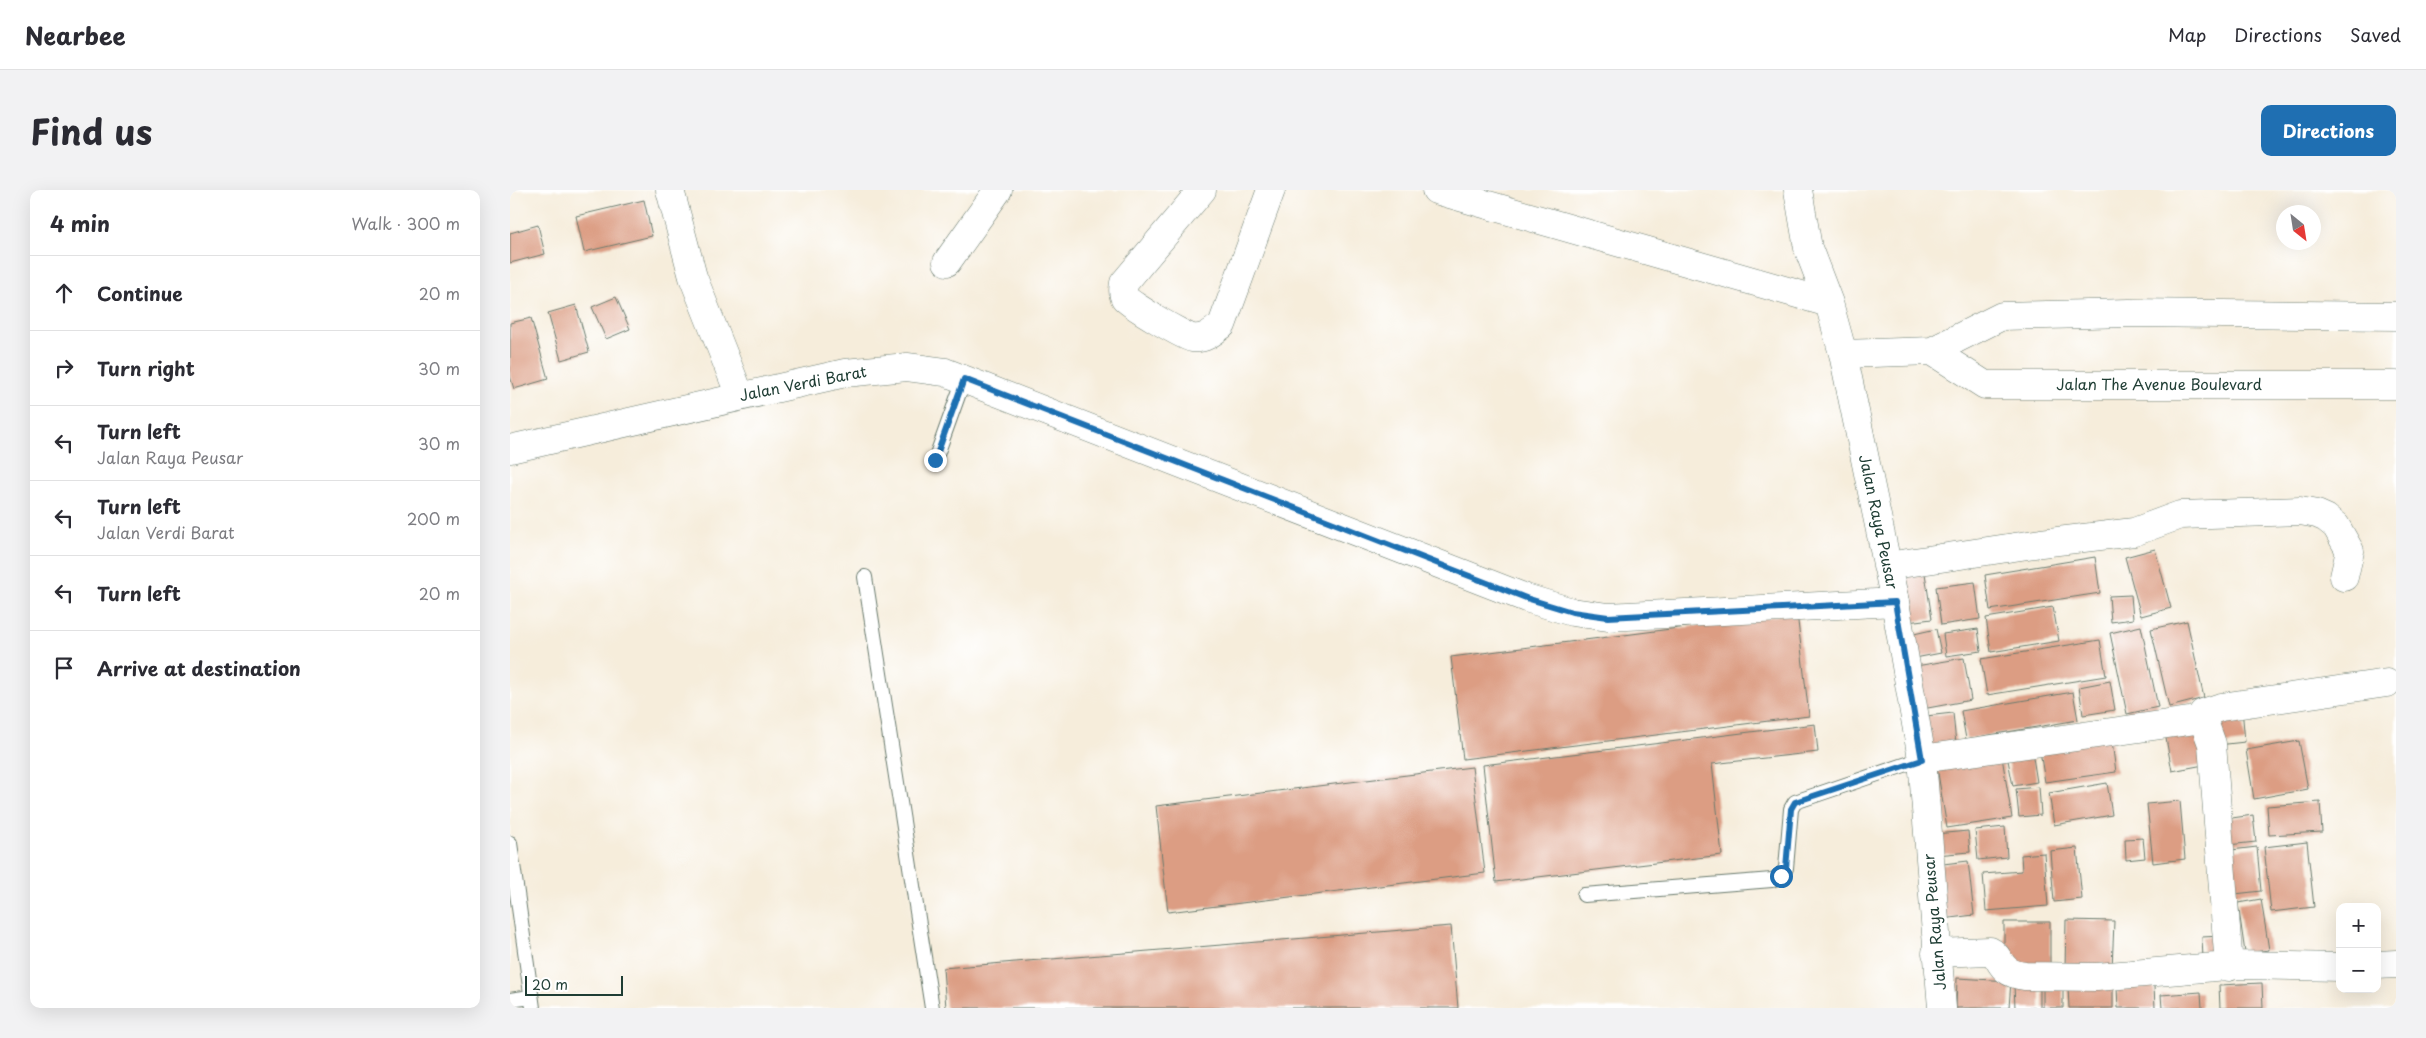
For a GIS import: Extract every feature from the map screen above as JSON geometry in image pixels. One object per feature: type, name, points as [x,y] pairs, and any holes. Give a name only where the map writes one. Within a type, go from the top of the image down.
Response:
[{"type":"street","points":[[670,190],[692,277],[740,396]]},
{"type":"street","points":[[947,262],[998,190]]},
{"type":"street","points":[[1202,190],[1124,283],[1123,290],[1125,298],[1143,311],[1191,338],[1208,336],[1222,325],[1271,190]]},
{"type":"street","points":[[1436,190],[1828,303]]},
{"type":"street","name":"Jalan Raya Peusar","points":[[1798,190],[1808,248],[1828,303],[1843,354],[1895,602],[1922,760],[1936,953],[1939,961],[1942,1008]]},
{"type":"street","points":[[1843,354],[1932,350],[2002,316],[2129,313],[2396,316]]},
{"type":"street","name":"Jalan The Avenue Boulevard","points":[[1932,350],[1986,385],[2396,385]]},
{"type":"street","name":"Jalan Verdi Barat","points":[[510,449],[845,373],[907,367],[945,372],[1526,598],[1572,612],[1608,617],[1895,602]]},
{"type":"street","points":[[1886,566],[2041,543],[2134,532],[2180,515],[2300,511],[2326,518],[2336,526],[2350,551],[2344,577]]},
{"type":"street","points":[[2229,967],[2212,744],[2203,719],[2203,713],[2221,707],[2387,683]]},
{"type":"street","points":[[1922,760],[2203,719]]},
{"type":"street","points":[[1936,953],[1993,952],[2002,968],[2017,975],[2025,976],[2097,977],[2150,971],[2239,965],[2336,967]]},
{"type":"street","points":[[2381,965],[2396,964]]},
{"type":"lane","points":[[935,460],[964,379]]},
{"type":"lane","points":[[865,577],[932,1008]]},
{"type":"lane","points":[[1584,895],[1772,880],[1781,876],[1786,868],[1791,809],[1795,802],[1922,760]]},
{"type":"lane","points":[[510,843],[532,1002],[510,1000]]},
{"type":"building","points":[[644,200],[652,236],[584,252],[576,216]]},
{"type":"building","points":[[538,225],[545,254],[510,263],[510,233]]},
{"type":"building","points":[[616,297],[630,329],[606,339],[592,307]]},
{"type":"building","points":[[576,305],[589,352],[561,360],[548,313]]},
{"type":"building","points":[[531,318],[548,379],[514,389],[510,376],[510,323]]},
{"type":"building","points":[[2155,549],[2171,608],[2141,616],[2125,557]]},
{"type":"building","points":[[2095,557],[2100,593],[1990,610],[1985,575]]},
{"type":"building","points":[[1924,567],[1932,619],[1907,622],[1900,571]]},
{"type":"building","points":[[1975,582],[1980,619],[1941,625],[1936,587]]},
{"type":"building","points":[[2131,595],[2133,619],[2111,622],[2109,596]]},
{"type":"building","points":[[2053,607],[2059,641],[1991,652],[1986,618]]},
{"type":"building","points":[[1797,613],[1809,716],[1463,759],[1451,657]]},
{"type":"building","points":[[2187,621],[2204,698],[2169,707],[2151,629]]},
{"type":"building","points":[[2141,626],[2158,707],[2127,714],[2110,633]]},
{"type":"building","points":[[1936,629],[1941,653],[1910,659],[1905,636]]},
{"type":"building","points":[[1978,629],[1981,651],[1946,656],[1943,634]]},
{"type":"building","points":[[2100,640],[2106,676],[1987,695],[1981,659]]},
{"type":"building","points":[[1964,658],[1971,700],[1917,710],[1910,667]]},
{"type":"building","points":[[2110,681],[2115,710],[2083,715],[2079,687]]},
{"type":"building","points":[[2073,692],[2078,720],[1966,739],[1961,711]]},
{"type":"building","points":[[2242,708],[2245,742],[2218,745],[2215,711]]},
{"type":"building","points":[[1953,713],[1956,744],[1920,747],[1917,717]]},
{"type":"building","points":[[1815,724],[1818,752],[1712,764],[1722,855],[1496,882],[1483,765]]},
{"type":"building","points":[[2202,726],[2209,764],[2172,771],[2165,733]]},
{"type":"building","points":[[2111,734],[2116,772],[2045,782],[2039,745]]},
{"type":"building","points":[[2299,741],[2308,789],[2254,799],[2246,750]]},
{"type":"building","points":[[2031,745],[2037,782],[2013,786],[2006,750]]},
{"type":"building","points":[[2001,751],[2012,818],[1947,828],[1936,761]]},
{"type":"building","points":[[1472,767],[1485,873],[1168,912],[1156,806]]},
{"type":"building","points":[[2107,783],[2112,815],[2054,825],[2049,793]]},
{"type":"building","points":[[2039,787],[2041,815],[2019,817],[2016,789]]},
{"type":"building","points":[[2180,801],[2185,859],[2153,863],[2147,804]]},
{"type":"building","points":[[2320,802],[2322,832],[2269,835],[2267,806]]},
{"type":"building","points":[[2253,815],[2256,842],[2228,845],[2225,819]]},
{"type":"building","points":[[2005,827],[2007,857],[1978,860],[1975,830]]},
{"type":"building","points":[[1968,831],[1970,852],[1936,855],[1935,834]]},
{"type":"building","points":[[2143,838],[2145,858],[2126,860],[2125,839]]},
{"type":"building","points":[[2307,842],[2314,907],[2271,912],[2264,847]]},
{"type":"building","points":[[2257,847],[2261,891],[2235,894],[2231,850]]},
{"type":"building","points":[[2077,848],[2082,899],[2054,902],[2050,851]]},
{"type":"building","points":[[2044,853],[2048,906],[1986,911],[1983,874],[2022,871],[2021,855]]},
{"type":"building","points":[[1968,861],[1974,915],[1942,919],[1935,865]]},
{"type":"building","points":[[2261,899],[2269,950],[2245,953],[2238,903]]},
{"type":"building","points":[[2066,920],[2114,921],[2112,970],[2065,969]]},
{"type":"building","points":[[2004,922],[2050,922],[2050,968],[2004,968]]},
{"type":"building","points":[[1451,926],[1458,1008],[946,1008],[943,968]]},
{"type":"building","points":[[2221,936],[2222,958],[2203,959],[2202,937]]},
{"type":"building","points":[[1957,978],[2011,981],[2009,1008],[1956,1008]]},
{"type":"building","points":[[2262,983],[2263,1008],[2220,1008],[2219,985]]},
{"type":"building","points":[[2014,984],[2040,984],[2040,1008],[2015,1008]]},
{"type":"building","points":[[2043,984],[2063,984],[2063,1008],[2043,1008]]},
{"type":"building","points":[[2113,985],[2113,1008],[2069,1008],[2068,986]]},
{"type":"building","points":[[2154,986],[2155,1008],[2118,1008],[2117,988]]},
{"type":"building","points":[[2201,992],[2202,1008],[2162,1008],[2161,995]]},
{"type":"route","points":[[935,460],[964,379],[1526,598],[1572,612],[1608,617],[1895,602],[1922,760],[1805,797],[1795,802],[1791,809],[1786,868],[1781,876]]}]
